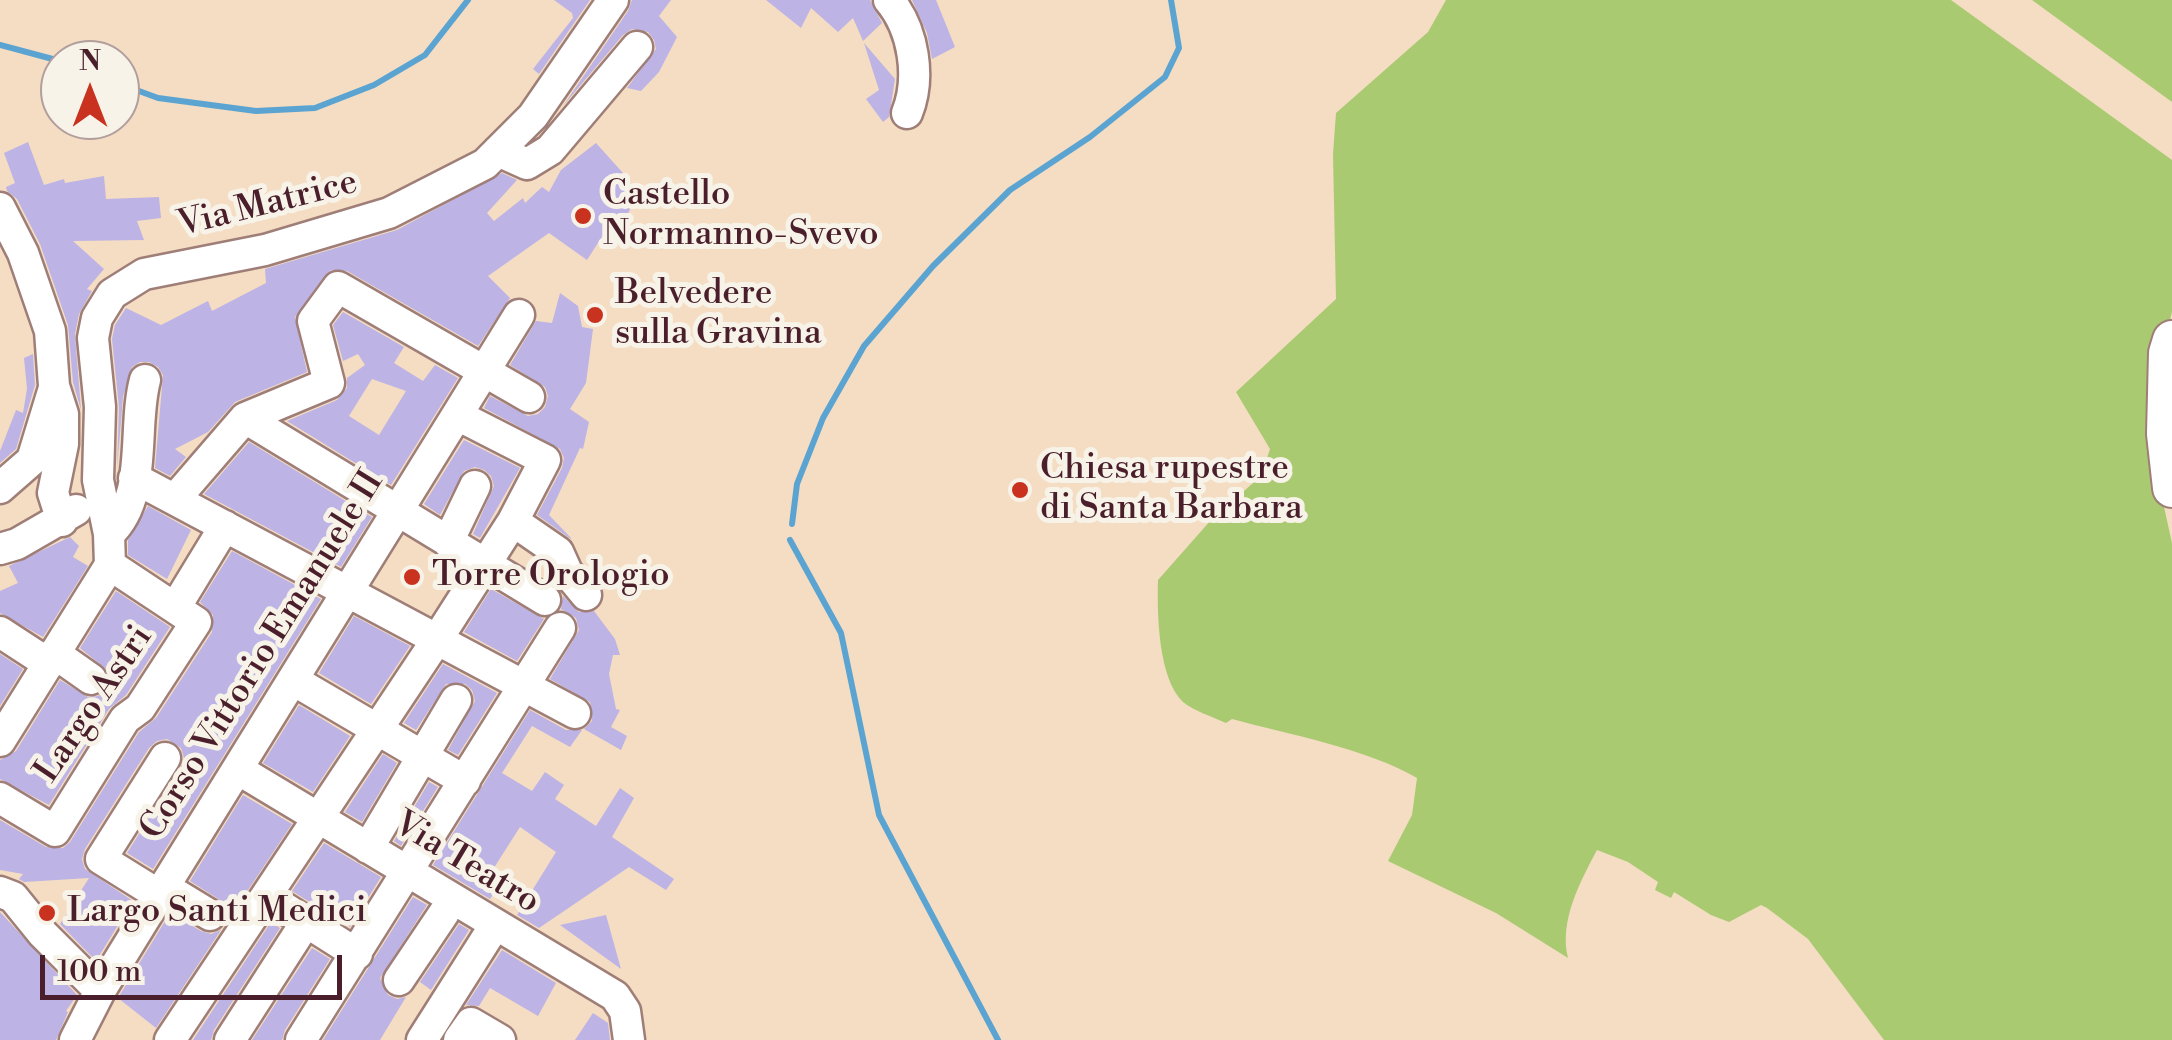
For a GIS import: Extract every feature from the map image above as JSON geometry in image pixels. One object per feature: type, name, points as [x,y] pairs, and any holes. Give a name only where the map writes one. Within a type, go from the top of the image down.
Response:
[{"type":"main road","points":[[2172,340],[2168,352],[2166,434],[2172,488]]},
{"type":"street","name":"Via Matrice","points":[[109,548],[98,480],[100,407],[92,338],[112,294],[144,274],[264,250],[389,213],[486,164],[533,116],[613,0]]},
{"type":"street","points":[[889,0],[899,12],[915,66],[915,92],[908,113]]},
{"type":"street","points":[[498,151],[527,164],[550,150],[637,47]]},
{"type":"street","points":[[0,208],[24,254],[50,331],[54,386],[63,414],[64,444],[53,493],[62,520]]},
{"type":"street","points":[[175,499],[245,418],[329,383],[314,321],[338,287],[529,397]]},
{"type":"street","name":"Corso Vittorio Emanuele II","points":[[75,1040],[161,891],[519,314]]},
{"type":"street","points":[[0,741],[51,658],[131,500],[145,380]]},
{"type":"street","points":[[0,488],[32,460],[54,386]]},
{"type":"street","points":[[211,1040],[175,1030],[438,638],[545,460],[457,415]]},
{"type":"street","points":[[245,418],[544,600]]},
{"type":"street","points":[[134,478],[575,714]]},
{"type":"street","points":[[0,549],[62,520],[84,504],[98,480]]},
{"type":"street","points":[[448,542],[476,486]]},
{"type":"street","points":[[512,520],[558,552],[567,572],[586,594]]},
{"type":"street","name":"Largo Astri","points":[[0,798],[56,831],[126,719],[140,708],[224,526]]},
{"type":"street","points":[[109,548],[186,615]]},
{"type":"street","points":[[301,1040],[560,628]]},
{"type":"street","points":[[0,632],[91,678]]},
{"type":"street","points":[[293,680],[466,781]]},
{"type":"street","points":[[368,848],[456,700]]},
{"type":"street","points":[[165,758],[101,859],[210,916]]},
{"type":"street","name":"Via Teatro","points":[[239,770],[615,996],[624,1010],[630,1040]]},
{"type":"street","points":[[0,892],[13,897],[100,991]]},
{"type":"street","points":[[267,897],[356,954]]},
{"type":"street","points":[[399,980],[444,913]]},
{"type":"street","points":[[230,1040],[306,922]]},
{"type":"street","points":[[422,1040],[495,925]]},
{"type":"street","points":[[465,1031],[500,1040]]},
{"type":"green space","points":[[1446,0],[1951,0],[2172,160],[2172,312],[2163,349],[2162,498],[2172,543],[2172,1040],[1884,1040],[1808,939],[1767,908],[1761,905],[1729,922],[1674,892],[1671,898],[1655,890],[1658,882],[1628,862],[1597,850],[1569,916],[1568,958],[1496,913],[1388,861],[1412,815],[1417,778],[1327,743],[1232,719],[1226,723],[1187,705],[1175,691],[1161,644],[1158,580],[1211,520],[1261,476],[1270,449],[1236,392],[1336,299],[1336,113],[1428,32]]},
{"type":"green space","points":[[2032,0],[2172,0],[2172,102]]},
{"type":"building","points":[[554,0],[590,0],[539,74],[533,69],[573,18]]},
{"type":"building","points":[[632,0],[671,0],[659,16],[677,37],[659,72],[641,91],[627,88],[656,49],[648,32],[632,29],[563,106],[628,11]]},
{"type":"building","points":[[766,0],[870,0],[882,23],[863,41],[853,18],[838,32],[811,8],[801,28]]},
{"type":"building","points":[[912,0],[936,0],[955,47],[932,59],[927,33]]},
{"type":"building","points":[[864,43],[895,79],[889,117],[883,122],[866,99],[879,90]]},
{"type":"building","points":[[28,142],[44,185],[104,176],[106,199],[159,197],[161,218],[137,221],[144,240],[73,241],[104,269],[87,289],[92,291],[79,314],[75,334],[81,410],[73,382],[68,325],[40,244],[17,199],[6,187],[15,183],[4,153]]},
{"type":"building","points":[[596,143],[623,173],[613,179],[637,195],[616,238],[605,232],[587,260],[549,233],[488,276],[510,298],[478,346],[347,271],[331,270],[295,317],[307,372],[235,402],[208,432],[175,449],[186,457],[170,476],[155,468],[163,375],[149,362],[132,367],[123,397],[117,470],[119,407],[112,339],[115,325],[126,308],[161,325],[208,301],[212,311],[266,283],[265,269],[397,230],[502,173],[517,180],[487,213],[494,221],[523,198],[525,203],[542,187],[549,192],[561,170]]},
{"type":"building","points":[[560,293],[578,306],[582,327],[593,329],[586,383],[570,409],[589,422],[583,449],[580,448],[549,515],[571,539],[537,515],[562,468],[564,458],[560,449],[484,408],[490,396],[528,416],[545,407],[545,387],[510,365],[536,321],[552,323]]},
{"type":"building","points":[[343,312],[404,347],[394,363],[423,381],[435,365],[458,378],[391,485],[287,421],[337,400],[347,388],[347,378],[365,365],[358,354],[343,361],[333,325]],"holes":[[[372,379],[406,391],[379,435],[349,416]]]},
{"type":"building","points":[[33,354],[35,385],[16,449],[0,463],[0,451],[16,410],[23,413],[27,389],[24,358]]},
{"type":"building","points":[[464,440],[520,468],[480,538],[473,534],[494,486],[484,470],[475,467],[464,471],[440,515],[424,504]]},
{"type":"building","points":[[249,442],[372,517],[341,567],[204,494]]},
{"type":"building","points":[[148,506],[191,530],[167,579],[128,555],[128,540]]},
{"type":"building","points":[[70,537],[79,546],[73,557],[88,566],[43,637],[0,613],[0,591],[18,583],[9,566]]},
{"type":"building","points":[[232,551],[321,599],[153,869],[127,853],[181,767],[181,748],[167,739],[149,748],[85,849],[85,869],[133,901],[96,961],[60,924],[89,878],[24,882],[19,879],[23,874],[0,870],[0,820],[46,847],[63,848],[70,842],[139,732],[156,718],[212,632],[213,615],[200,602]]},
{"type":"building","points":[[491,589],[544,619],[517,661],[464,632]]},
{"type":"building","points":[[116,591],[170,627],[126,695],[109,709],[49,805],[0,779],[0,760],[16,751],[60,680],[88,697],[107,689],[107,670],[80,648]]},
{"type":"building","points":[[563,596],[579,612],[594,611],[615,639],[620,655],[613,655],[609,674],[616,709],[620,710],[611,727],[627,736],[621,750],[584,729],[592,721],[590,702],[550,679],[579,630],[576,618],[561,609]]},
{"type":"building","points":[[354,616],[410,646],[371,704],[319,673]]},
{"type":"building","points":[[0,654],[23,669],[0,706]]},
{"type":"building","points":[[443,664],[497,693],[458,755],[448,750],[475,701],[465,684],[446,684],[416,730],[404,723]]},
{"type":"building","points":[[299,705],[350,736],[313,792],[263,763]]},
{"type":"building","points":[[530,710],[566,730],[582,730],[570,747],[532,726],[502,773],[532,791],[545,772],[564,785],[555,799],[596,826],[620,788],[634,798],[612,837],[674,879],[666,890],[629,867],[539,928],[517,915],[556,852],[520,827],[490,874],[501,882],[490,899],[433,865]]},
{"type":"building","points":[[383,754],[397,763],[362,822],[345,812]]},
{"type":"building","points":[[429,782],[438,787],[401,846],[394,841]]},
{"type":"building","points":[[243,795],[292,824],[228,920],[227,907],[190,881]]},
{"type":"building","points":[[324,843],[381,877],[350,927],[292,891]]},
{"type":"building","points":[[413,897],[427,905],[380,978],[388,995],[406,997],[380,1040],[323,1040]]},
{"type":"building","points":[[0,912],[77,995],[66,1011],[56,1040],[0,1040]]},
{"type":"building","points":[[170,913],[201,931],[211,934],[221,930],[156,1028],[118,998]]},
{"type":"building","points":[[606,915],[621,969],[560,925]]},
{"type":"building","points":[[271,922],[280,928],[211,1040],[193,1040]]},
{"type":"building","points":[[459,924],[469,930],[431,990],[420,982]]},
{"type":"building","points":[[312,948],[330,959],[282,1040],[252,1040]]},
{"type":"building","points":[[502,950],[556,983],[538,1016],[490,988],[479,1006],[466,1005]]},
{"type":"building","points":[[593,1013],[608,1023],[610,1040],[575,1040]]},
{"type":"waterway","points":[[140,91],[158,98],[256,111],[315,108],[374,85],[425,55],[468,0]]},
{"type":"waterway","points":[[792,524],[797,484],[823,418],[864,346],[933,266],[1010,190],[1090,137],[1165,77],[1179,48],[1171,0]]},
{"type":"waterway","points":[[0,45],[40,56]]},
{"type":"waterway","points":[[790,540],[841,633],[879,815],[998,1040]]},
{"type":"place","name":"Castello Normanno-Svevo","points":[[583,216]]},
{"type":"place","name":"Belvedere sulla Gravina","points":[[595,315]]},
{"type":"place","name":"Chiesa rupestre di Santa Barbara","points":[[1020,490]]},
{"type":"place","name":"Torre Orologio","points":[[412,577]]},
{"type":"place","name":"Largo Santi Medici","points":[[47,913]]}]
